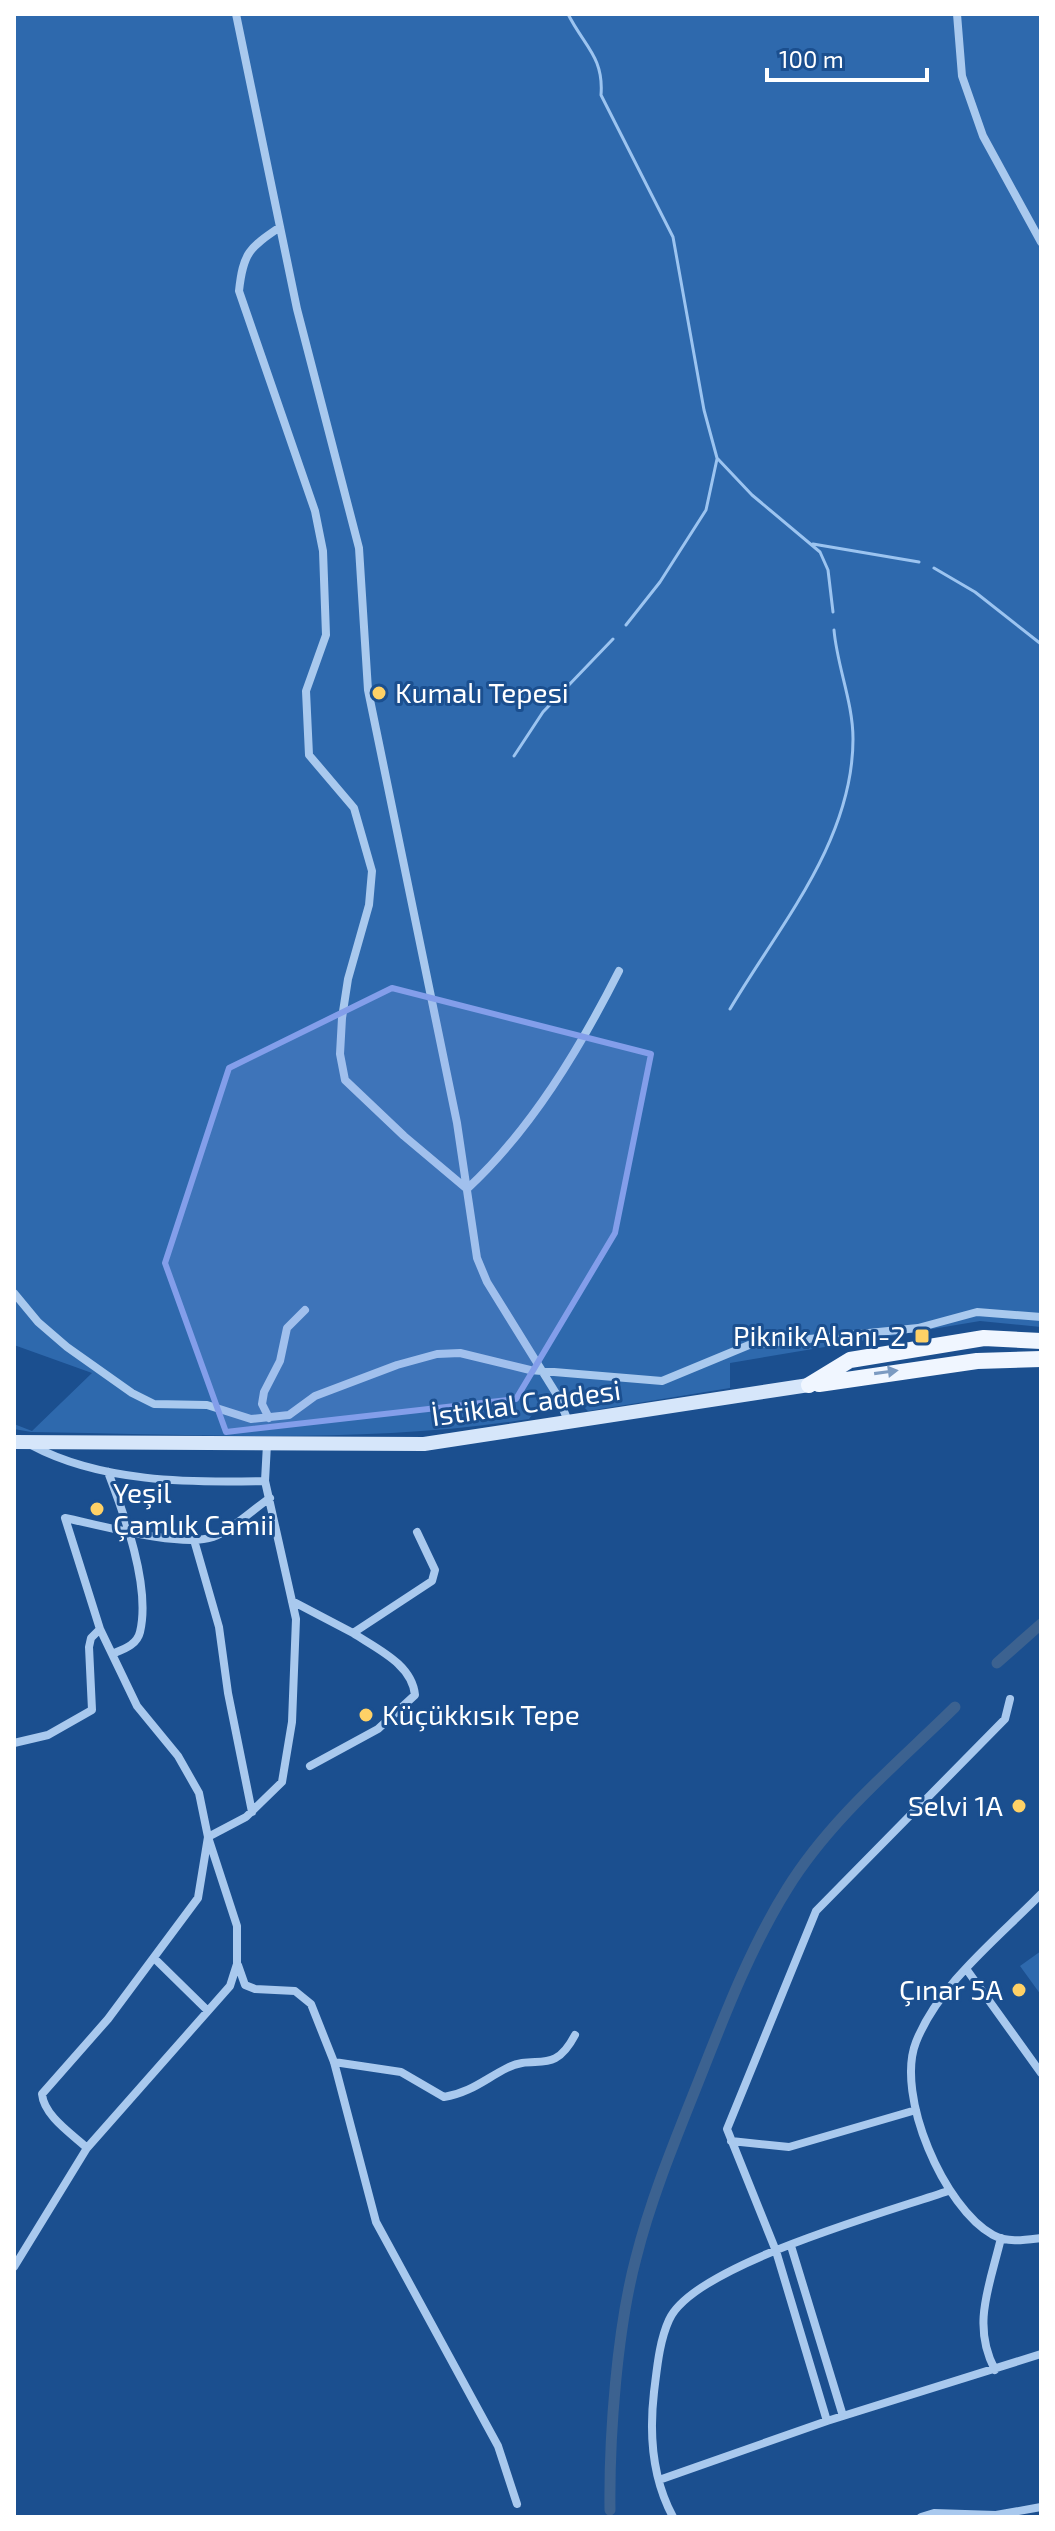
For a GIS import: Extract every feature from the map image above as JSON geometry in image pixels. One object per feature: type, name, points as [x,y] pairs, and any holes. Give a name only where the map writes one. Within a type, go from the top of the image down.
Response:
[{"type":"main road","points":[[809,1385],[850,1360],[984,1338],[1041,1341]]},
{"type":"main road","name":"İstiklal Caddesi","points":[[14,1442],[424,1444],[950,1364],[1041,1359]]},
{"type":"street","points":[[236,14],[280,227],[359,548],[368,690],[457,1123],[477,1258],[487,1282],[542,1370],[569,1423]]},
{"type":"street","points":[[957,14],[962,76],[983,136],[1041,242]]},
{"type":"street","points":[[280,227],[253,245],[242,262],[239,291],[315,511],[323,551],[326,635],[306,691],[309,755],[354,808],[372,871],[369,905],[348,979],[342,1018],[340,1054],[345,1080],[467,1189]]},
{"type":"street","points":[[467,1189],[492,1166],[523,1126],[599,1009],[619,971]]},
{"type":"street","points":[[14,1293],[38,1322],[98,1371],[154,1404],[207,1405],[251,1419],[289,1415],[315,1396],[437,1354],[460,1353],[517,1369],[662,1381],[749,1345],[918,1328],[977,1312],[1041,1317]]},
{"type":"street","points":[[269,1418],[262,1404],[264,1392],[280,1361],[287,1328],[305,1310]]},
{"type":"street","points":[[30,1444],[57,1459],[108,1472],[228,1482],[265,1481]]},
{"type":"street","points":[[208,1837],[252,1812],[282,1782],[292,1722],[296,1619],[265,1481],[267,1444]]},
{"type":"street","points":[[108,1472],[132,1532],[140,1588],[140,1633],[131,1646],[112,1654]]},
{"type":"street","points":[[14,2267],[87,2148],[230,1986],[237,1964],[237,1926],[208,1837],[199,1793],[178,1756],[137,1706],[100,1629],[65,1518],[132,1532],[194,1540],[214,1537],[270,1498]]},
{"type":"street","points":[[353,1633],[432,1581],[435,1570],[417,1532]]},
{"type":"street","points":[[194,1540],[219,1627],[228,1693],[252,1812]]},
{"type":"street","points":[[292,1601],[353,1633],[400,1664],[414,1682],[415,1695],[378,1729],[310,1766]]},
{"type":"street","points":[[14,1743],[48,1735],[92,1710],[89,1647],[91,1638],[100,1629]]},
{"type":"street","points":[[827,2421],[776,2251],[727,2129],[816,1911],[1005,1719],[1010,1699]]},
{"type":"street","points":[[87,2148],[50,2113],[43,2104],[42,2094],[108,2019],[198,1898],[208,1837]]},
{"type":"street","points":[[1041,1894],[932,2009],[915,2043],[910,2063],[916,2110],[948,2191],[982,2227],[1001,2238],[1041,2238]]},
{"type":"street","points":[[154,1958],[208,2011]]},
{"type":"street","points":[[237,1964],[245,1985],[295,1991],[311,2004],[334,2062],[376,2222],[498,2446],[517,2504]]},
{"type":"street","points":[[967,1970],[1041,2073]]},
{"type":"street","points":[[334,2062],[401,2072],[444,2097],[481,2085],[509,2066],[544,2064],[566,2052],[575,2035]]},
{"type":"street","points":[[731,2141],[789,2147],[916,2110]]},
{"type":"street","points":[[673,2517],[659,2480],[650,2426],[658,2358],[669,2319],[685,2297],[713,2277],[776,2251],[948,2191]]},
{"type":"street","points":[[995,2370],[983,2348],[981,2328],[1001,2238]]},
{"type":"street","points":[[791,2246],[843,2416]]},
{"type":"street","points":[[659,2480],[827,2421],[1041,2354]]},
{"type":"street","points":[[921,2517],[934,2513],[996,2515],[1041,2507]]},
{"type":"highlighted area","points":[[392,988],[651,1054],[615,1233],[516,1399],[226,1432],[165,1263],[229,1068]]},
{"type":"shaded area","points":[[14,14],[1041,14],[1041,1327],[980,1321],[730,1363],[730,1388],[588,1411],[570,1394],[546,1396],[529,1419],[468,1427],[281,1436],[31,1432],[14,1429],[14,1424],[32,1431],[92,1373],[14,1345]]},
{"type":"shaded area","points":[[1041,1951],[1041,1995],[1020,1966]]},
{"type":"waterway","points":[[568,14],[592,52],[599,71],[601,95],[673,237],[704,410],[717,458],[752,495],[820,552],[828,570],[833,612]]},
{"type":"waterway","points":[[626,625],[660,582],[706,510],[717,459]]},
{"type":"waterway","points":[[813,544],[919,562]]},
{"type":"waterway","points":[[934,568],[975,592],[1041,644]]},
{"type":"waterway","points":[[730,1009],[810,881],[841,813],[850,776],[853,739],[834,630]]},
{"type":"waterway","points":[[514,756],[543,712],[613,639]]},
{"type":"waterway","points":[[997,1663],[1041,1624]]},
{"type":"waterway","points":[[610,2510],[616,2383],[629,2286],[666,2163],[731,2001],[762,1932],[804,1863],[865,1793],[955,1707]]},
{"type":"place","name":"Kumalı Tepesi","points":[[379,693]]},
{"type":"place","name":"Piknik Alanı-2","points":[[922,1336]]},
{"type":"place","name":"Yeşil Çamlık Camii","points":[[97,1509]]},
{"type":"place","name":"Küçükkısık Tepe","points":[[366,1715]]},
{"type":"place","name":"Selvi 1A","points":[[1019,1806]]},
{"type":"place","name":"Çınar 5A","points":[[1019,1990]]}]
